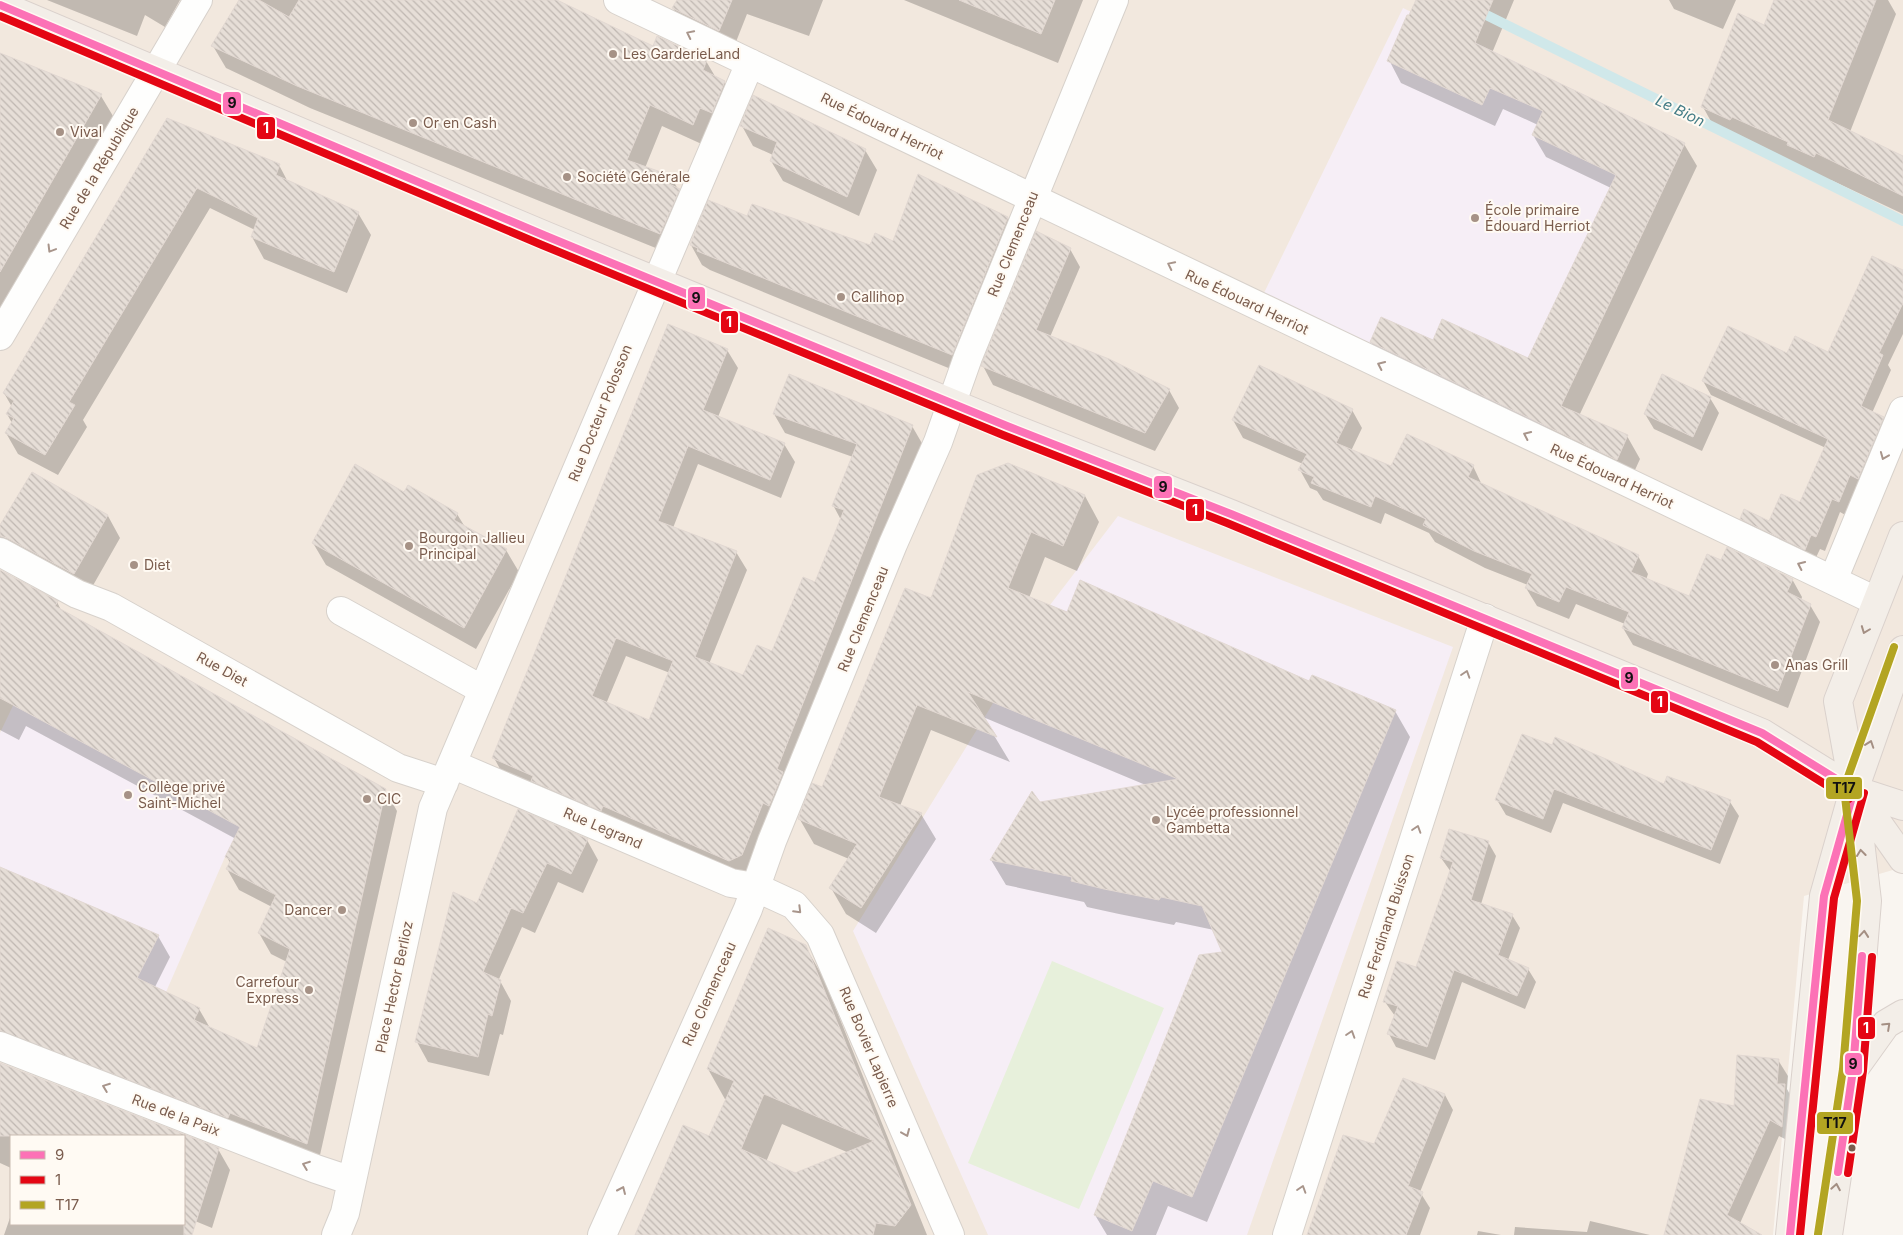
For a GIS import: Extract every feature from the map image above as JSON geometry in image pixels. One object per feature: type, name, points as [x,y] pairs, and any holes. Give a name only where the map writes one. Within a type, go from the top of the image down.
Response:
[{"type":"main road","points":[[0,5],[952,403],[1485,618],[1762,733],[1854,790],[1903,806]]},
{"type":"main road","points":[[1828,1235],[1852,1070],[1867,902],[1854,790],[1838,701],[1903,536]]},
{"type":"main road","points":[[1790,1235],[1824,896],[1854,790],[1903,650]]},
{"type":"main road","points":[[1854,790],[1903,859]]},
{"type":"main road","points":[[1852,1070],[1886,1024],[1903,1014]]},
{"type":"street","name":"Rue de la République","points":[[0,336],[198,0]]},
{"type":"street","name":"Rue Édouard Herriot","points":[[618,0],[1876,601]]},
{"type":"street","name":"Rue Clemenceau","points":[[602,1235],[748,909],[755,887],[893,544],[938,442],[968,357],[1031,198],[1114,0]]},
{"type":"street","name":"Rue Docteur Polosson","points":[[448,773],[656,280],[750,63]]},
{"type":"street","points":[[1833,580],[1903,411]]},
{"type":"street","name":"Rue Diet","points":[[0,552],[77,594],[111,607],[398,768],[448,773]]},
{"type":"street","points":[[341,610],[483,690]]},
{"type":"street","name":"Rue Ferdinand Buisson","points":[[1287,1235],[1485,618]]},
{"type":"street","name":"Rue Legrand","points":[[448,773],[731,883],[755,887]]},
{"type":"street","name":"Place Hector Berlioz","points":[[340,1224],[352,1181],[433,808],[448,773]]},
{"type":"street","name":"Rue Bovier Lapierre","points":[[755,887],[794,904],[820,935],[950,1235]]},
{"type":"street","name":"Rue de la Paix","points":[[0,1046],[316,1169],[352,1181]]},
{"type":"shaded area","points":[[0,0],[1903,0],[1903,867],[1804,896],[1773,1235],[0,1235]]},
{"type":"shaded area","name":"École primaire Édouard Herriot","points":[[1403,8],[1685,143],[1548,432],[1264,293]]},
{"type":"shaded area","name":"Lycée professionnel Gambetta","points":[[1118,516],[1453,647],[1247,1235],[988,1235],[853,931],[989,710],[1050,605]]},
{"type":"shaded area","name":"Collège privé Saint-Michel","points":[[59,609],[285,733],[225,857],[166,992],[126,1071],[0,1022],[0,733]]},
{"type":"green space","points":[[1052,961],[1164,1008],[1079,1209],[968,1163]]},
{"type":"building","points":[[239,0],[259,0],[289,17],[299,0],[557,0],[653,46],[657,36],[707,60],[703,70],[725,81],[712,113],[700,108],[693,125],[650,105],[627,160],[672,176],[669,184],[680,189],[660,234],[297,86],[211,46]]},
{"type":"building","points":[[677,0],[732,0],[719,31],[672,8]]},
{"type":"building","points":[[959,0],[1055,0],[1041,34]]},
{"type":"building","points":[[1416,0],[1493,0],[1475,43],[1685,143],[1561,406],[1628,435],[1617,460],[1370,342],[1381,317],[1433,340],[1442,319],[1528,358],[1616,175],[1532,135],[1543,111],[1490,88],[1482,105],[1387,61],[1407,15],[1409,15]]},
{"type":"building","points":[[1774,0],[1876,0],[1828,120],[1903,156],[1903,196],[1816,153],[1814,157],[1787,145],[1788,142],[1732,117],[1730,120],[1701,107],[1738,13],[1764,25]]},
{"type":"building","points":[[0,53],[102,94],[0,272]]},
{"type":"building","points":[[753,95],[866,149],[847,197],[770,161],[777,142],[740,126]]},
{"type":"building","points":[[167,118],[280,164],[276,175],[359,212],[334,272],[251,237],[258,218],[197,188],[69,402],[75,405],[45,455],[5,433],[14,418],[6,414],[14,401],[3,393]]},
{"type":"building","points":[[918,174],[1008,217],[952,355],[697,251],[698,248],[690,245],[708,200],[747,216],[752,204],[870,245],[875,233],[893,241]]},
{"type":"building","points":[[1036,231],[1071,248],[1036,330],[1109,359],[1170,389],[1145,433],[981,366]]},
{"type":"building","points":[[1872,256],[1903,270],[1903,303],[1879,353],[1883,355],[1861,406],[1884,417],[1858,479],[1850,475],[1839,502],[1832,499],[1816,537],[1811,535],[1805,550],[1740,519],[1744,509],[1769,521],[1781,494],[1800,502],[1828,439],[1702,381],[1728,326],[1787,353],[1795,336],[1828,352]]},
{"type":"building","points":[[668,324],[728,349],[703,410],[785,443],[770,480],[688,446],[658,521],[737,551],[695,657],[743,675],[757,645],[772,651],[803,577],[815,582],[844,510],[832,506],[857,444],[773,414],[789,374],[913,425],[777,769],[783,772],[769,806],[763,803],[742,855],[729,861],[603,806],[601,811],[531,781],[533,776],[492,758]],"holes":[[[616,638],[673,661],[649,720],[592,696]]]},
{"type":"building","points":[[1259,365],[1353,409],[1336,443],[1391,466],[1407,434],[1474,465],[1468,477],[1639,555],[1631,572],[1689,596],[1707,554],[1721,560],[1727,547],[1793,579],[1787,592],[1811,604],[1778,691],[1622,628],[1629,612],[1566,587],[1559,602],[1525,588],[1532,574],[1474,551],[1423,525],[1426,519],[1375,496],[1371,507],[1311,483],[1314,477],[1298,470],[1307,454],[1232,420]]},
{"type":"building","points":[[1662,374],[1711,397],[1693,437],[1644,414]]},
{"type":"building","points":[[1008,463],[1085,495],[1063,546],[1031,532],[1008,588],[1067,612],[1080,580],[1309,681],[1312,675],[1396,710],[1192,1197],[1153,1181],[1132,1231],[1094,1215],[1199,955],[1222,952],[1202,906],[1161,897],[1159,900],[1104,889],[1071,881],[1072,877],[990,860],[1032,791],[1040,802],[1178,779],[968,692],[997,737],[917,705],[879,797],[922,813],[861,908],[829,888],[857,844],[798,819],[812,783],[822,787],[905,588],[931,598],[977,475]]},
{"type":"building","name":"Bourgoin Jallieu Principal","points":[[355,464],[404,492],[408,485],[458,513],[454,520],[507,549],[464,628],[312,543]]},
{"type":"building","points":[[32,472],[108,515],[74,574],[0,536],[0,525]]},
{"type":"building","points":[[0,570],[58,601],[55,606],[386,789],[307,1144],[230,1113],[228,1118],[0,1031],[0,867],[159,935],[137,978],[200,1008],[194,1020],[257,1048],[290,949],[258,933],[276,895],[226,869],[231,860],[225,857],[240,827],[0,698]]},
{"type":"building","points":[[1522,734],[1552,745],[1555,737],[1664,784],[1667,776],[1731,800],[1711,850],[1554,789],[1543,819],[1495,800]]},
{"type":"building","points":[[518,809],[588,839],[571,874],[547,863],[523,913],[511,908],[483,972],[501,980],[492,1016],[488,1014],[478,1057],[415,1042],[453,892],[477,903]]},
{"type":"building","points":[[1449,829],[1489,841],[1471,900],[1513,914],[1498,955],[1529,968],[1517,996],[1454,970],[1427,1047],[1387,1034],[1398,1006],[1383,1002],[1397,961],[1416,967],[1453,862],[1440,858]]},
{"type":"building","points":[[768,928],[806,945],[911,1205],[895,1226],[876,1223],[873,1235],[635,1235],[683,1125],[709,1136],[734,1081],[707,1069]],"holes":[[[764,1094],[874,1141],[795,1173],[741,1149]]]},
{"type":"building","points":[[1737,1055],[1779,1059],[1777,1084],[1785,1084],[1782,1127],[1770,1120],[1727,1215],[1762,1235],[1664,1235],[1700,1099],[1734,1106]]},
{"type":"building","points":[[0,1063],[219,1148],[192,1235],[184,1235],[185,1135],[0,1136]]},
{"type":"building","points":[[1403,1078],[1445,1094],[1408,1186],[1423,1192],[1406,1235],[1307,1235],[1343,1135],[1374,1144]]},
{"type":"waterway","name":"Le Bion","points":[[1456,0],[1903,221]]},
{"type":"transit line","name":"9","points":[[0,5],[546,236],[1007,426],[1231,514],[1762,733],[1854,790]]},
{"type":"transit line","name":"1","points":[[0,16],[542,245],[1003,435],[1227,523],[1757,742],[1849,799]]},
{"type":"transit line","name":"T17","points":[[1818,1234],[1843,1069],[1857,901],[1844,788],[1894,647]]},
{"type":"transit line","name":"9","points":[[1790,1235],[1824,896],[1854,790]]},
{"type":"transit line","name":"1","points":[[1800,1235],[1834,898],[1864,793]]},
{"type":"transit line","name":"9","points":[[1838,1172],[1853,1070],[1862,956]]},
{"type":"transit line","name":"1","points":[[1848,1173],[1863,1071],[1872,957]]},
{"type":"place","name":"Les GarderieLand","points":[[613,54]]},
{"type":"place","name":"Or en Cash","points":[[413,123]]},
{"type":"place","name":"Vival","points":[[60,132]]},
{"type":"place","name":"Société Générale","points":[[567,177]]},
{"type":"place","name":"École primaire Édouard Herriot","points":[[1475,218]]},
{"type":"place","name":"Callihop","points":[[841,297]]},
{"type":"place","name":"Bourgoin Jallieu Principal","points":[[409,546]]},
{"type":"place","name":"Diet","points":[[134,565]]},
{"type":"place","name":"Anas Grill","points":[[1775,665]]},
{"type":"place","name":"Collège privé Saint-Michel","points":[[128,795]]},
{"type":"place","name":"CIC","points":[[367,799]]},
{"type":"place","name":"Lycée professionnel Gambetta","points":[[1156,820]]},
{"type":"place","name":"Dancer","points":[[342,910]]},
{"type":"place","name":"Carrefour Express","points":[[309,990]]}]
